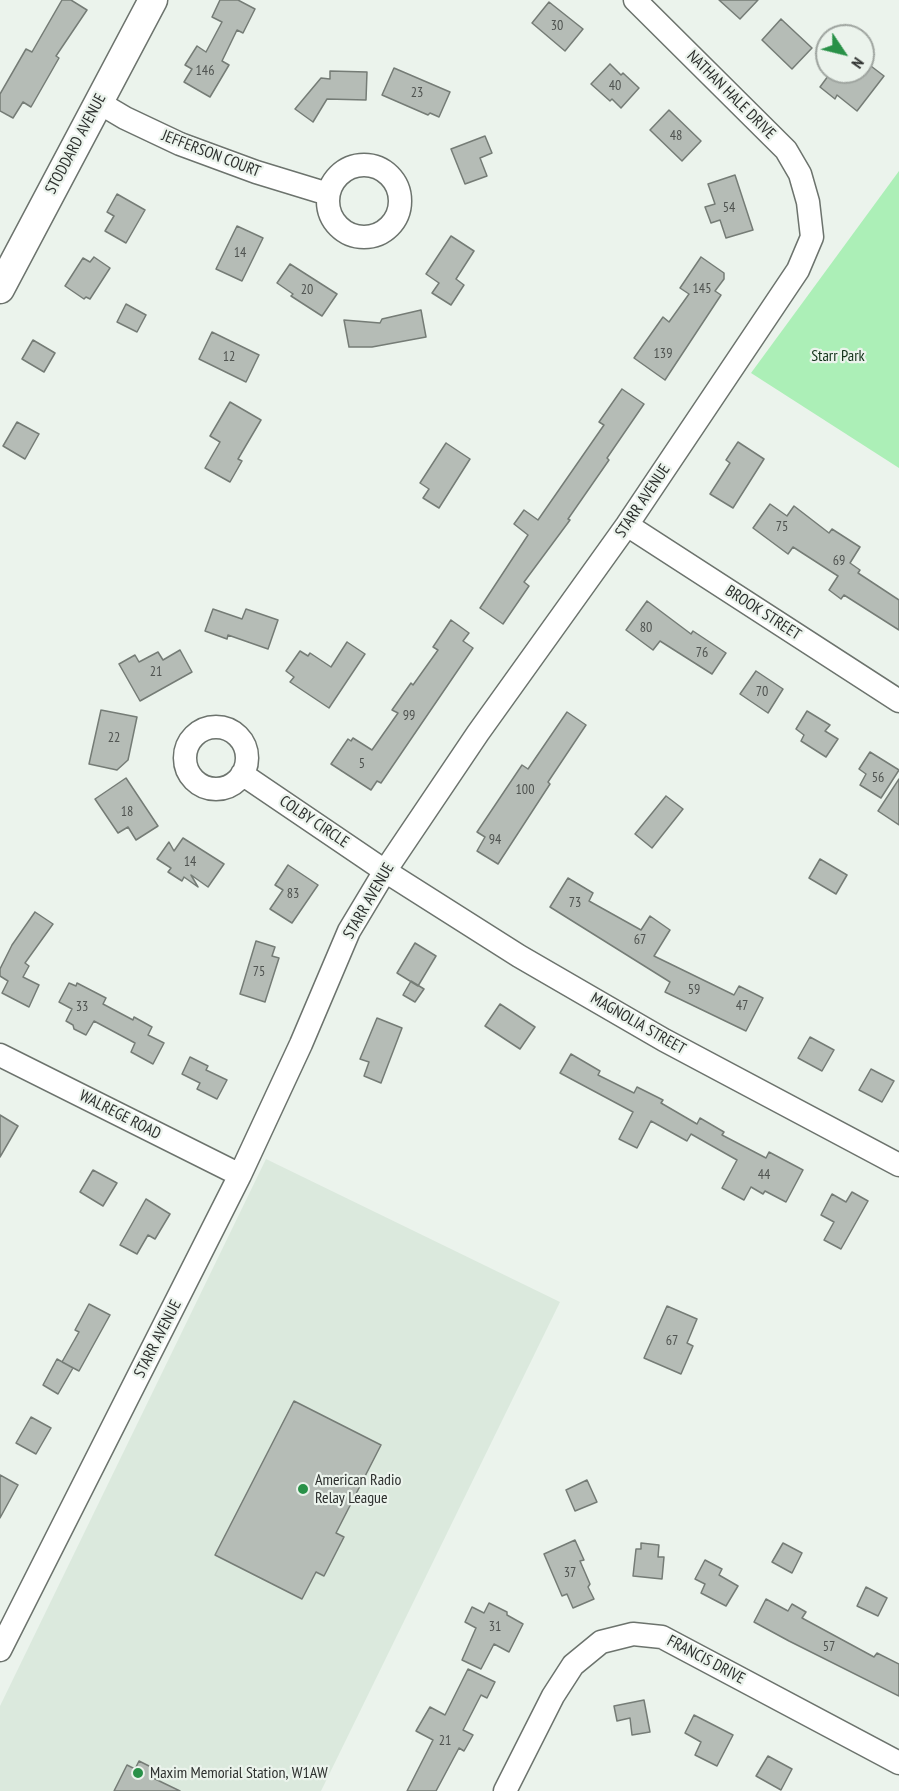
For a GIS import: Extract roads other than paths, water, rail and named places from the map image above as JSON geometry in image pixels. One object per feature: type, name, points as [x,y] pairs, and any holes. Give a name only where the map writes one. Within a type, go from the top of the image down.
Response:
[{"type":"street","name":"STODDARD AVENUE","points":[[0,289],[153,0]]},
{"type":"street","name":"NATHAN HALE DRIVE","points":[[635,0],[786,150],[800,174],[808,202]]},
{"type":"street","name":"JEFFERSON COURT","points":[[98,102],[125,118],[180,144],[256,172],[328,194]]},
{"type":"street","name":"STARR AVENUE","points":[[0,1650],[240,1175],[301,1044],[349,931],[385,871],[478,733],[627,525],[798,270],[812,237],[808,202]]},
{"type":"street","name":"BROOK STREET","points":[[627,525],[899,701]]},
{"type":"street","name":"COLBY CIRCLE","points":[[242,774],[385,871]]},
{"type":"street","name":"MAGNOLIA STREET","points":[[385,871],[519,956],[664,1040],[899,1165]]},
{"type":"street","name":"WALREGE ROAD","points":[[0,1055],[240,1175]]},
{"type":"street","name":"FRANCIS DRIVE","points":[[505,1791],[553,1696],[573,1665],[601,1642],[633,1634],[662,1636],[899,1763]]},
{"type":"place","name":"American Radio Relay League","points":[[303,1489]]},
{"type":"place","name":"Maxim Memorial Station, W1AW","points":[[138,1773]]},
{"type":"park label","name":"Starr Park","points":[[838,356]]}]
